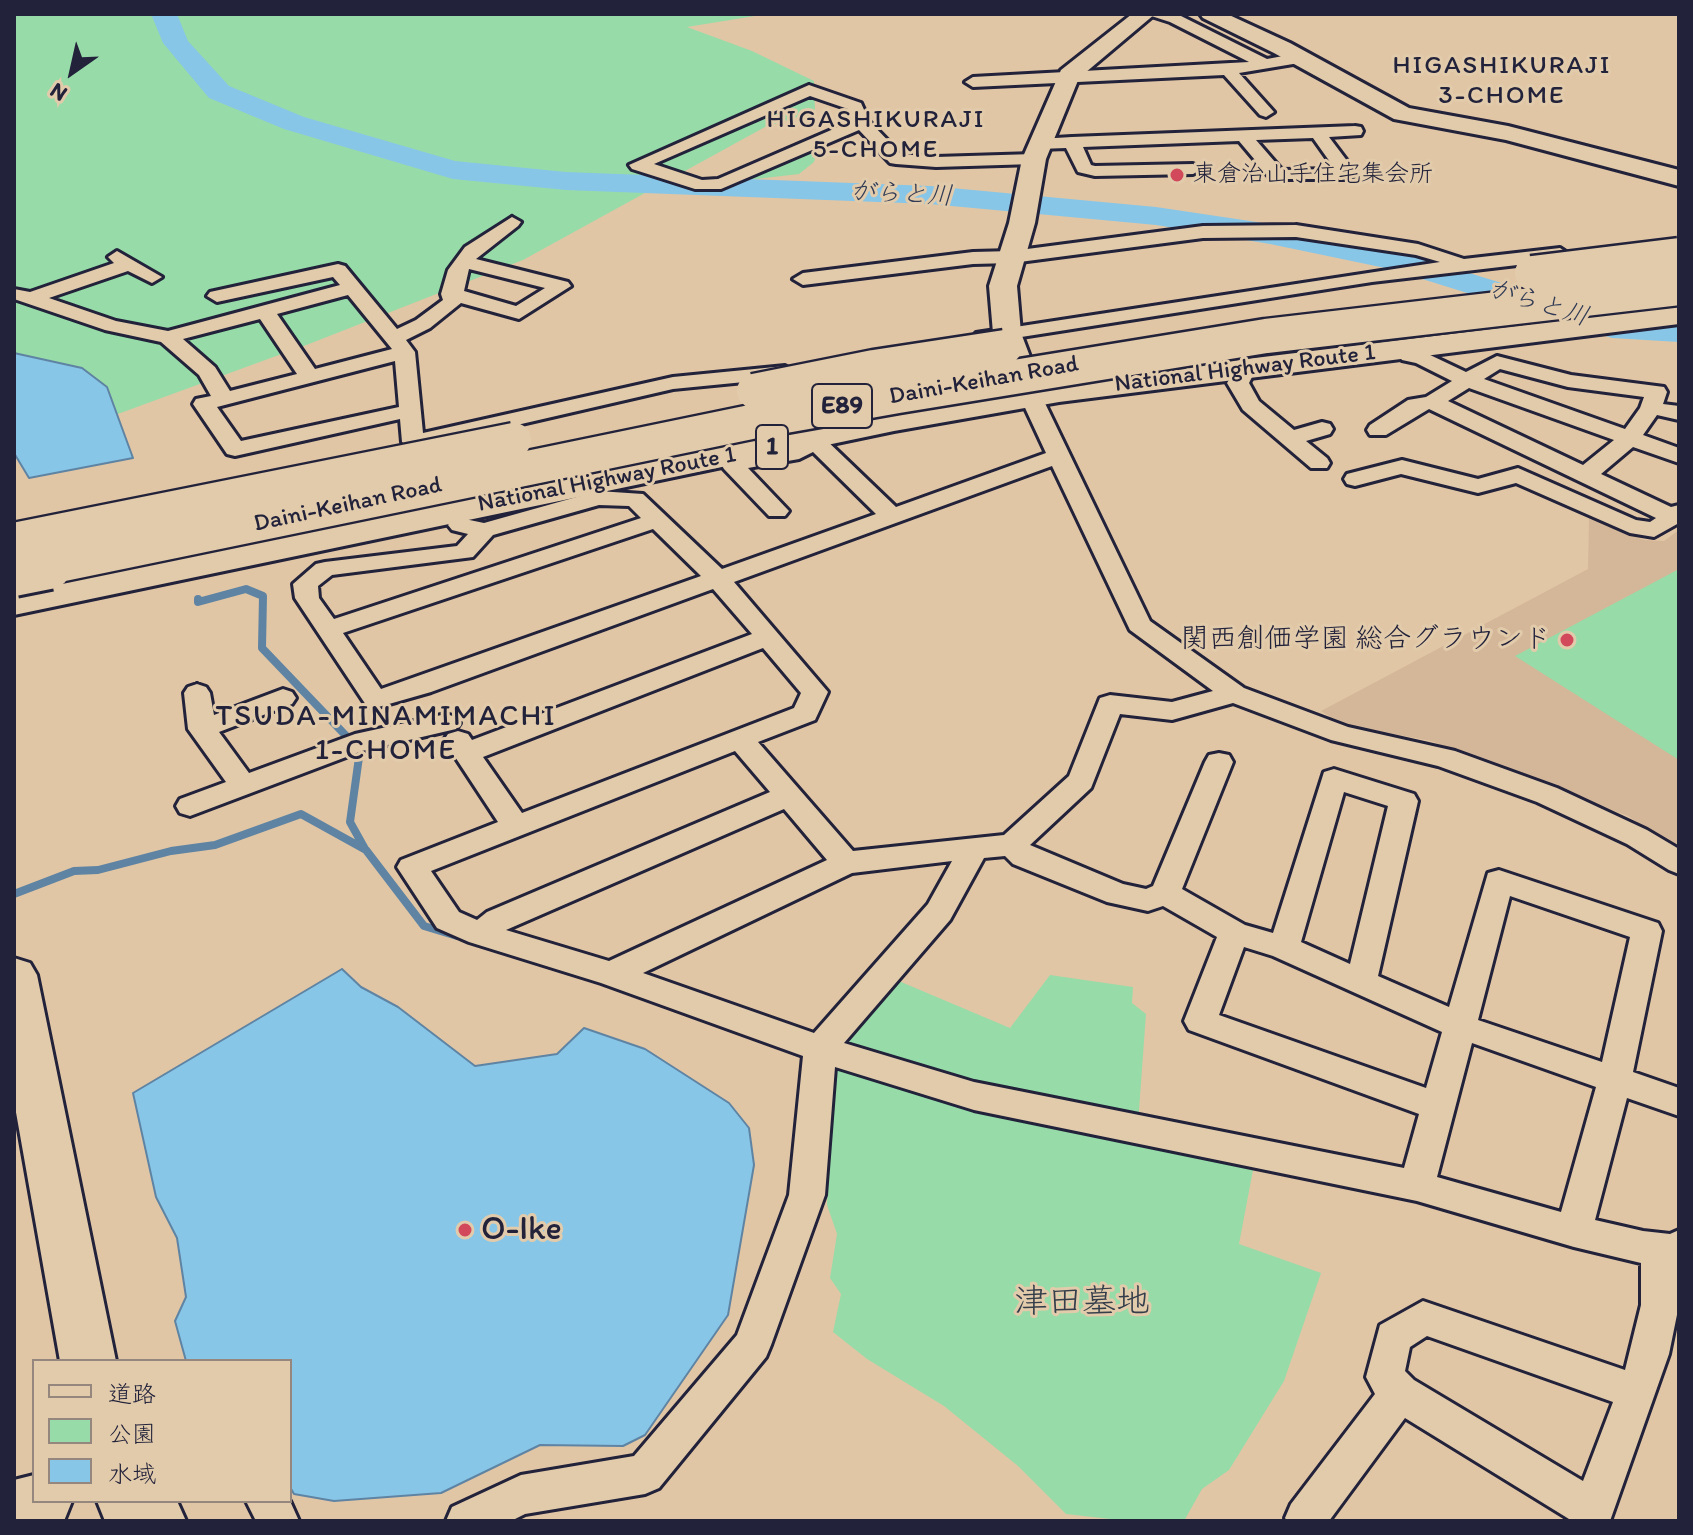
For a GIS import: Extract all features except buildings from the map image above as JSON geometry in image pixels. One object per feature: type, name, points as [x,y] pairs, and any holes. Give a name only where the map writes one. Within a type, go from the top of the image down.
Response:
[{"type":"highway","name":"National Highway Route 1","points":[[14,540],[874,367],[1271,304],[1679,255]]},
{"type":"highway","name":"Daini-Keihan Road","points":[[14,550],[734,403],[1057,345],[1374,301],[1679,268]]},
{"type":"highway","name":"National Highway Route 1","points":[[14,603],[438,513],[1031,399],[1676,311]]},
{"type":"highway","name":"Daini-Keihan Road","points":[[14,574],[751,422],[928,390],[1266,336],[1676,311]]},
{"type":"street","points":[[1145,14],[1069,75],[1037,152],[1022,223],[1003,286],[1007,333],[1031,399],[1139,625],[1235,694],[1341,734],[1445,758],[1547,795],[1637,837],[1679,863]]},
{"type":"street","points":[[1152,14],[1174,18],[1266,64]]},
{"type":"street","points":[[1210,14],[1402,114],[1508,133],[1679,178]]},
{"type":"street","points":[[973,82],[1069,75],[1228,70],[1299,58]]},
{"type":"street","points":[[1228,70],[1266,112]]},
{"type":"street","points":[[861,123],[721,184],[701,185],[638,165],[809,90],[855,106],[861,123],[896,159],[936,162],[1037,152],[1072,142],[1355,131]]},
{"type":"street","points":[[1243,135],[1277,175],[1348,174],[1317,132]]},
{"type":"street","points":[[1072,142],[1084,168],[1196,174],[1176,138]]},
{"type":"street","points":[[409,411],[235,449],[204,404],[309,376],[400,345],[452,302],[451,294],[458,270],[472,251],[512,222]]},
{"type":"street","points":[[803,279],[973,258],[1012,257],[1203,232],[1296,231],[1418,250],[1472,265]]},
{"type":"street","points":[[217,296],[338,270],[400,345],[413,442],[673,383],[814,370],[1007,333],[1372,276],[1679,240]]},
{"type":"street","points":[[507,272],[533,255]]},
{"type":"street","points":[[152,277],[123,261],[24,296],[112,326],[168,337],[352,288]]},
{"type":"street","points":[[451,294],[519,313],[561,286],[465,262]]},
{"type":"street","points":[[265,311],[309,376]]},
{"type":"street","points":[[675,467],[715,463],[1031,399],[1409,356],[1676,311]]},
{"type":"street","points":[[168,337],[208,371],[224,399]]},
{"type":"street","points":[[1409,356],[1421,358],[1469,381],[1679,456]]},
{"type":"street","points":[[1378,430],[1416,405],[1432,402],[1497,362],[1529,368],[1568,381],[1656,392],[1651,408],[1629,439],[1585,475]]},
{"type":"street","points":[[1242,375],[1238,383],[1251,405],[1319,463]]},
{"type":"street","points":[[1432,402],[1585,475],[1676,514]]},
{"type":"street","points":[[1651,408],[1679,413]]},
{"type":"street","points":[[1291,438],[1322,429]]},
{"type":"street","points":[[622,498],[643,484],[799,452],[813,443]]},
{"type":"street","points":[[813,443],[892,516]]},
{"type":"street","points":[[485,530],[464,552],[325,569],[305,584],[307,598],[375,699],[422,686],[1058,456]]},
{"type":"street","points":[[732,464],[777,511]]},
{"type":"street","points":[[1355,479],[1402,467],[1478,486],[1518,475],[1630,526],[1654,530],[1676,514]]},
{"type":"street","points":[[460,525],[485,530],[598,498],[635,499],[718,579],[815,692],[805,714],[412,867],[448,920],[480,934],[611,974],[820,1049],[974,1096],[1417,1186],[1669,1258],[1650,1354],[1591,1516],[1400,1393],[1385,1377],[1393,1337],[1423,1318],[1636,1392]]},
{"type":"street","points":[[330,629],[655,521]]},
{"type":"street","points":[[466,753],[769,637]]},
{"type":"street","points":[[422,686],[515,825]]},
{"type":"street","points":[[197,693],[202,729],[244,786]]},
{"type":"street","points":[[611,974],[846,863],[1012,845],[1081,781],[1110,704],[1172,711],[1235,694]]},
{"type":"street","points":[[202,729],[283,698]]},
{"type":"street","points":[[190,806],[355,743],[446,723]]},
{"type":"street","points":[[741,740],[846,863]]},
{"type":"street","points":[[1012,845],[1023,857],[1118,894],[1148,900],[1165,893],[1219,762]]},
{"type":"street","points":[[1284,948],[1334,779],[1404,801],[1361,983]]},
{"type":"street","points":[[480,934],[498,920],[788,796]]},
{"type":"street","points":[[467,1521],[521,1495],[645,1474],[752,1345],[807,1195],[820,1049],[939,912],[973,850]]},
{"type":"street","points":[[1417,1186],[1499,881],[1647,931],[1615,1078],[1574,1231]]},
{"type":"street","points":[[1165,893],[1234,933],[1284,948],[1462,1027],[1679,1102]]},
{"type":"street","points":[[1234,933],[1200,1021],[1437,1106]]},
{"type":"street","points":[[14,975],[88,1359]]},
{"type":"street","points":[[1306,1518],[1400,1393]]},
{"type":"street","points":[[14,1509],[36,1503]]},
{"type":"street","points":[[268,1503],[278,1521]]},
{"type":"shaded area","name":"関西創価学園 総合グラウンド","points":[[1589,518],[1644,540],[1664,541],[1679,530],[1679,850],[1628,816],[1431,741],[1341,724],[1321,711],[1588,569]]},
{"type":"green space","points":[[14,14],[767,14],[687,27],[752,51],[814,81],[815,112],[765,127],[523,260],[309,344],[14,452]]},
{"type":"green space","points":[[819,145],[814,162],[799,174],[739,181]]},
{"type":"green space","points":[[1679,569],[1679,760],[1515,656]]},
{"type":"green space","points":[[1050,975],[1133,987],[1132,1003],[1146,1014],[1138,1124],[974,1093],[845,1048],[847,1037],[887,976],[1010,1028]]},
{"type":"green space","name":"津田墓地","points":[[831,1060],[1003,1114],[1253,1170],[1239,1244],[1321,1273],[1284,1381],[1229,1470],[1202,1489],[1184,1521],[1128,1521],[1066,1514],[1018,1466],[944,1406],[867,1359],[833,1332],[841,1294],[830,1278],[837,1234],[827,1205]]},
{"type":"water","points":[[14,353],[82,368],[107,387],[133,458],[29,478],[14,453]]},
{"type":"water","points":[[342,969],[361,987],[398,1007],[475,1066],[557,1054],[584,1028],[645,1049],[729,1103],[749,1128],[754,1165],[728,1315],[645,1435],[623,1446],[540,1445],[441,1493],[334,1501],[294,1494],[292,1359],[185,1359],[175,1321],[186,1297],[177,1238],[156,1197],[133,1093]]},
{"type":"waterway","name":"がらと川","points":[[164,14],[176,43],[219,92],[294,123],[453,170],[566,181],[930,195],[1156,216],[1270,234],[1398,261],[1612,328],[1679,332]]},
{"type":"waterway","points":[[198,599],[198,602],[246,589],[263,596],[262,648],[351,741]]},
{"type":"waterway","points":[[360,750],[350,822],[365,849]]},
{"type":"waterway","points":[[14,894],[74,871],[98,870],[171,851],[215,845],[301,814],[366,850],[424,926],[457,936]]},
{"type":"place","name":"東倉治山手住宅集会所","points":[[1177,175]]},
{"type":"place","name":"関西創価学園 総合グラウンド","points":[[1567,640]]},
{"type":"place","name":"O-Ike","points":[[465,1230]]},
{"type":"district","name":"HIGASHIKURAJI 3-CHOME","points":[[1502,81]]},
{"type":"district","name":"HIGASHIKURAJI 5-CHOME","points":[[876,135]]},
{"type":"district","name":"TSUDA-MINAMIMACHI 1-CHOME","points":[[386,734]]}]
